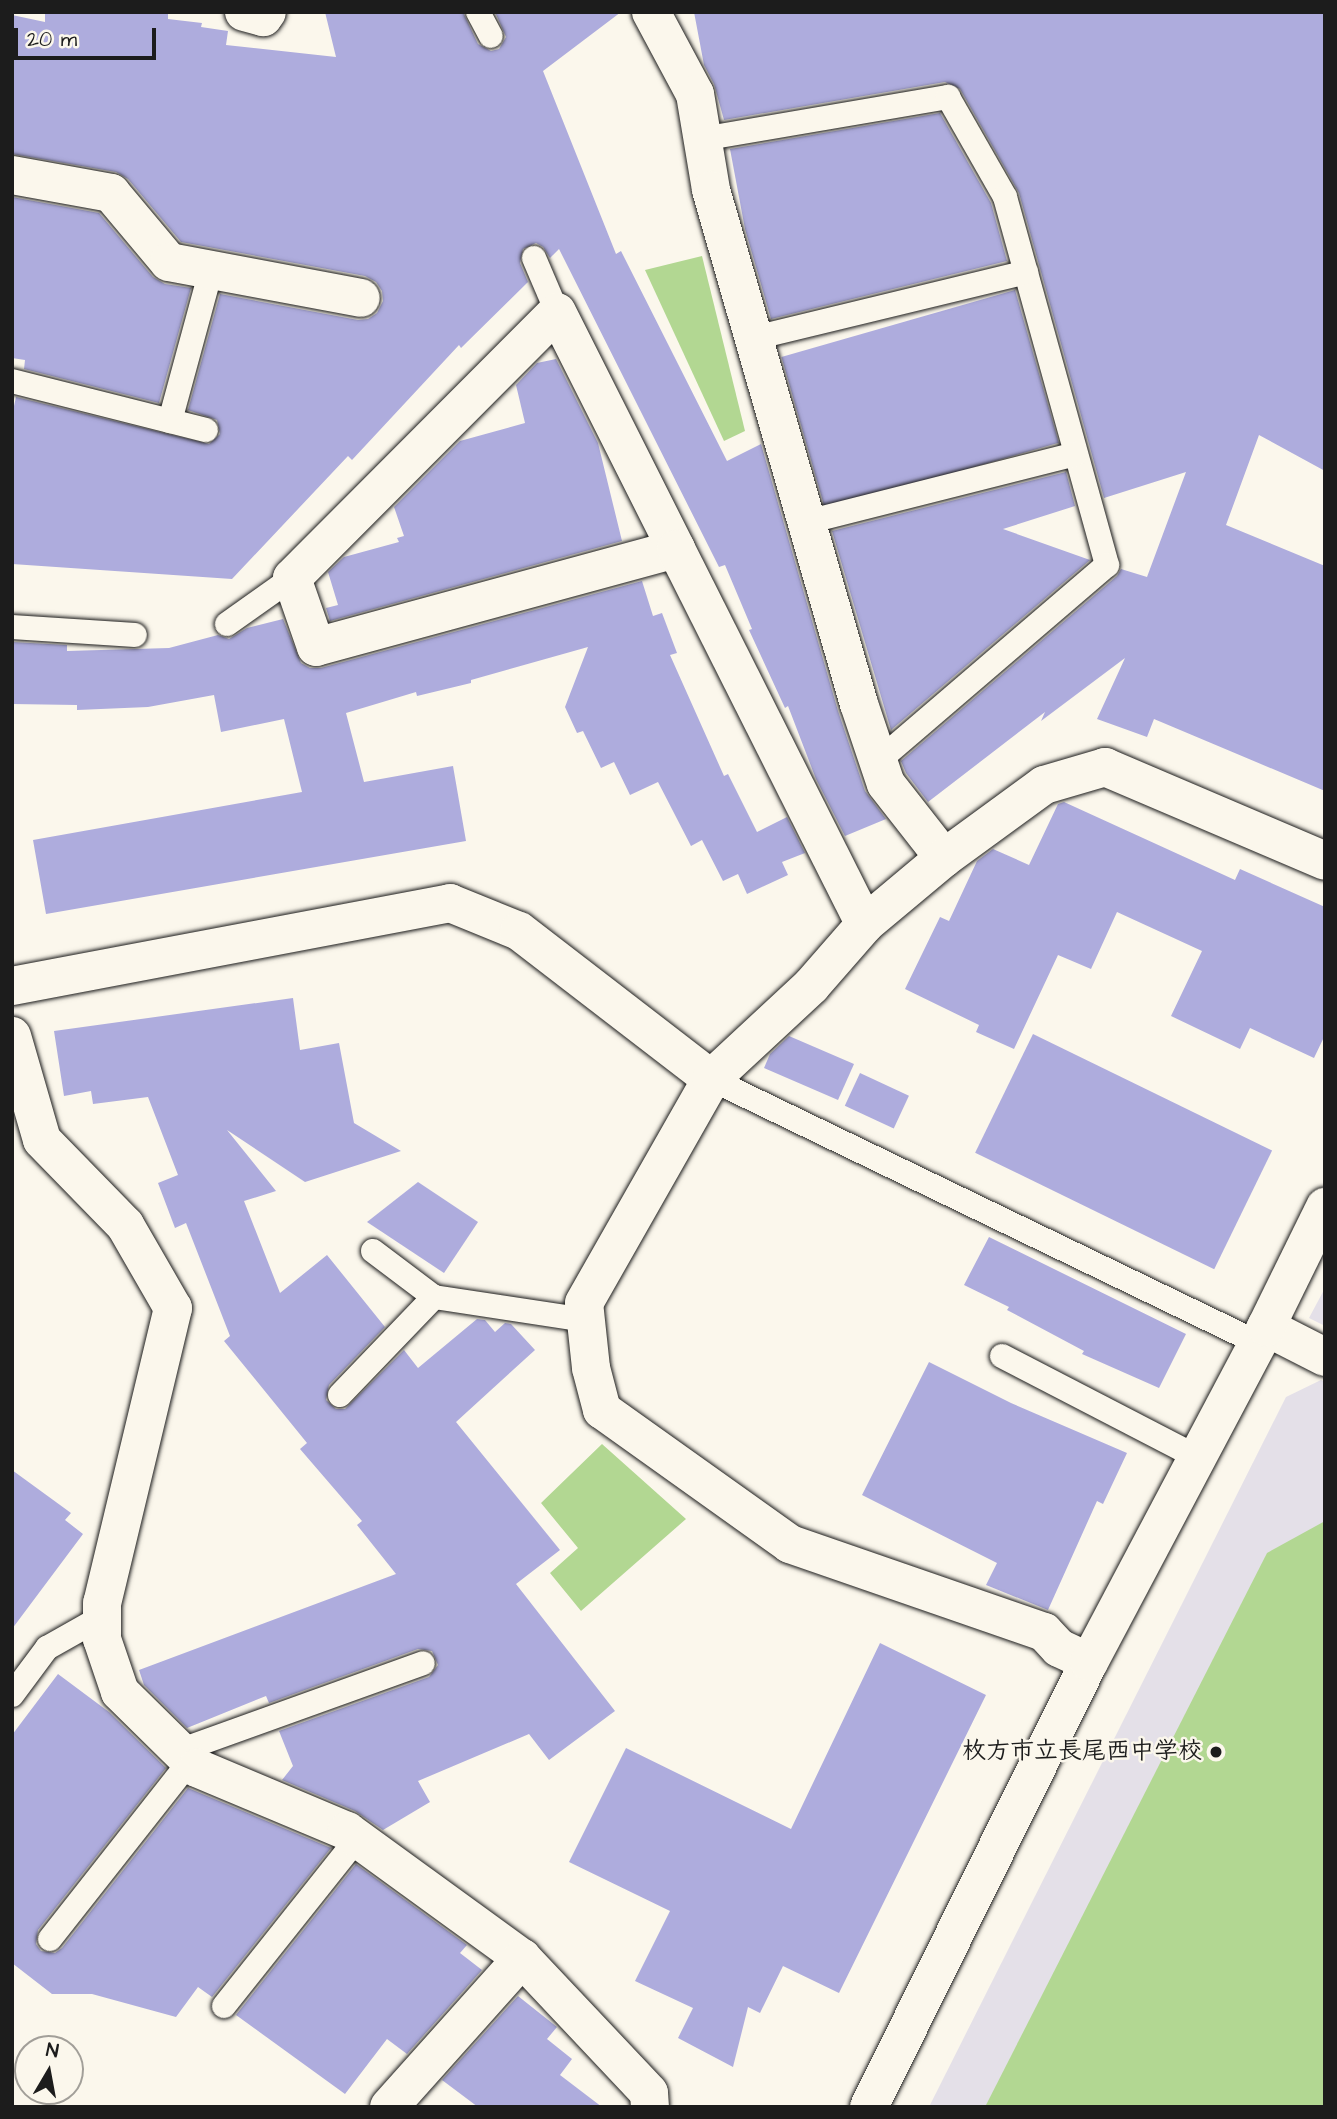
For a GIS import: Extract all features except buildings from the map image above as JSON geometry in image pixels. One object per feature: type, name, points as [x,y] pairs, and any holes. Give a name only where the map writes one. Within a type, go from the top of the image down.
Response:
[{"type":"street","points":[[244,12],[262,17],[267,12]]},
{"type":"street","points":[[651,12],[695,94],[711,190],[878,761],[886,784],[944,858]]},
{"type":"street","points":[[12,175],[111,193],[169,262],[361,298]]},
{"type":"street","points":[[676,549],[316,647],[292,578],[557,312],[865,924]]},
{"type":"street","points":[[1088,1662],[1059,1648],[1044,1632],[790,1544],[602,1410],[591,1367],[584,1303],[711,1079],[811,986],[865,924],[944,858],[1044,785],[1105,766],[1325,861]]},
{"type":"street","points":[[12,986],[450,903],[519,931],[711,1079]]},
{"type":"street","points":[[12,1036],[42,1140],[125,1225],[173,1308],[102,1604],[102,1639],[120,1692],[197,1768],[347,1831],[522,1958],[649,2092],[650,2107]]},
{"type":"street","points":[[869,2107],[1088,1662],[1262,1335],[1325,1207]]},
{"type":"street","points":[[1262,1335],[1325,1357]]},
{"type":"street","points":[[389,2107],[522,1958]]},
{"type":"lane","points":[[478,12],[491,36]]},
{"type":"lane","points":[[702,139],[948,97],[1005,197],[1107,565],[878,761]]},
{"type":"lane","points":[[534,258],[557,312]]},
{"type":"lane","points":[[170,421],[211,270]]},
{"type":"lane","points":[[754,338],[1026,272]]},
{"type":"lane","points":[[12,381],[206,430]]},
{"type":"lane","points":[[807,522],[1076,454]]},
{"type":"lane","points":[[227,624],[292,578]]},
{"type":"lane","points":[[12,627],[135,635]]},
{"type":"lane","points":[[711,1079],[1262,1335]]},
{"type":"lane","points":[[373,1251],[434,1297],[586,1320]]},
{"type":"lane","points":[[340,1395],[434,1297]]},
{"type":"lane","points":[[1002,1356],[1197,1457]]},
{"type":"lane","points":[[12,1695],[47,1648],[102,1617]]},
{"type":"lane","points":[[50,1939],[184,1756],[423,1663]]},
{"type":"lane","points":[[224,2006],[357,1839]]},
{"type":"shaded area","points":[[1325,1288],[1325,1326],[1309,1318]]},
{"type":"shaded area","name":"枚方市立長尾西中学校","points":[[1321,1380],[1325,1382],[1325,2107],[929,2107],[1286,1397]]},
{"type":"green space","points":[[702,256],[745,431],[724,441],[645,270]]},
{"type":"green space","points":[[602,1444],[686,1519],[581,1611],[550,1573],[578,1548],[541,1503]]},
{"type":"green space","name":"枚方市立長尾西中学校","points":[[1325,1521],[1325,2107],[985,2107],[1267,1553]]},
{"type":"place","name":"枚方市立長尾西中学校","points":[[1216,1752]]}]
